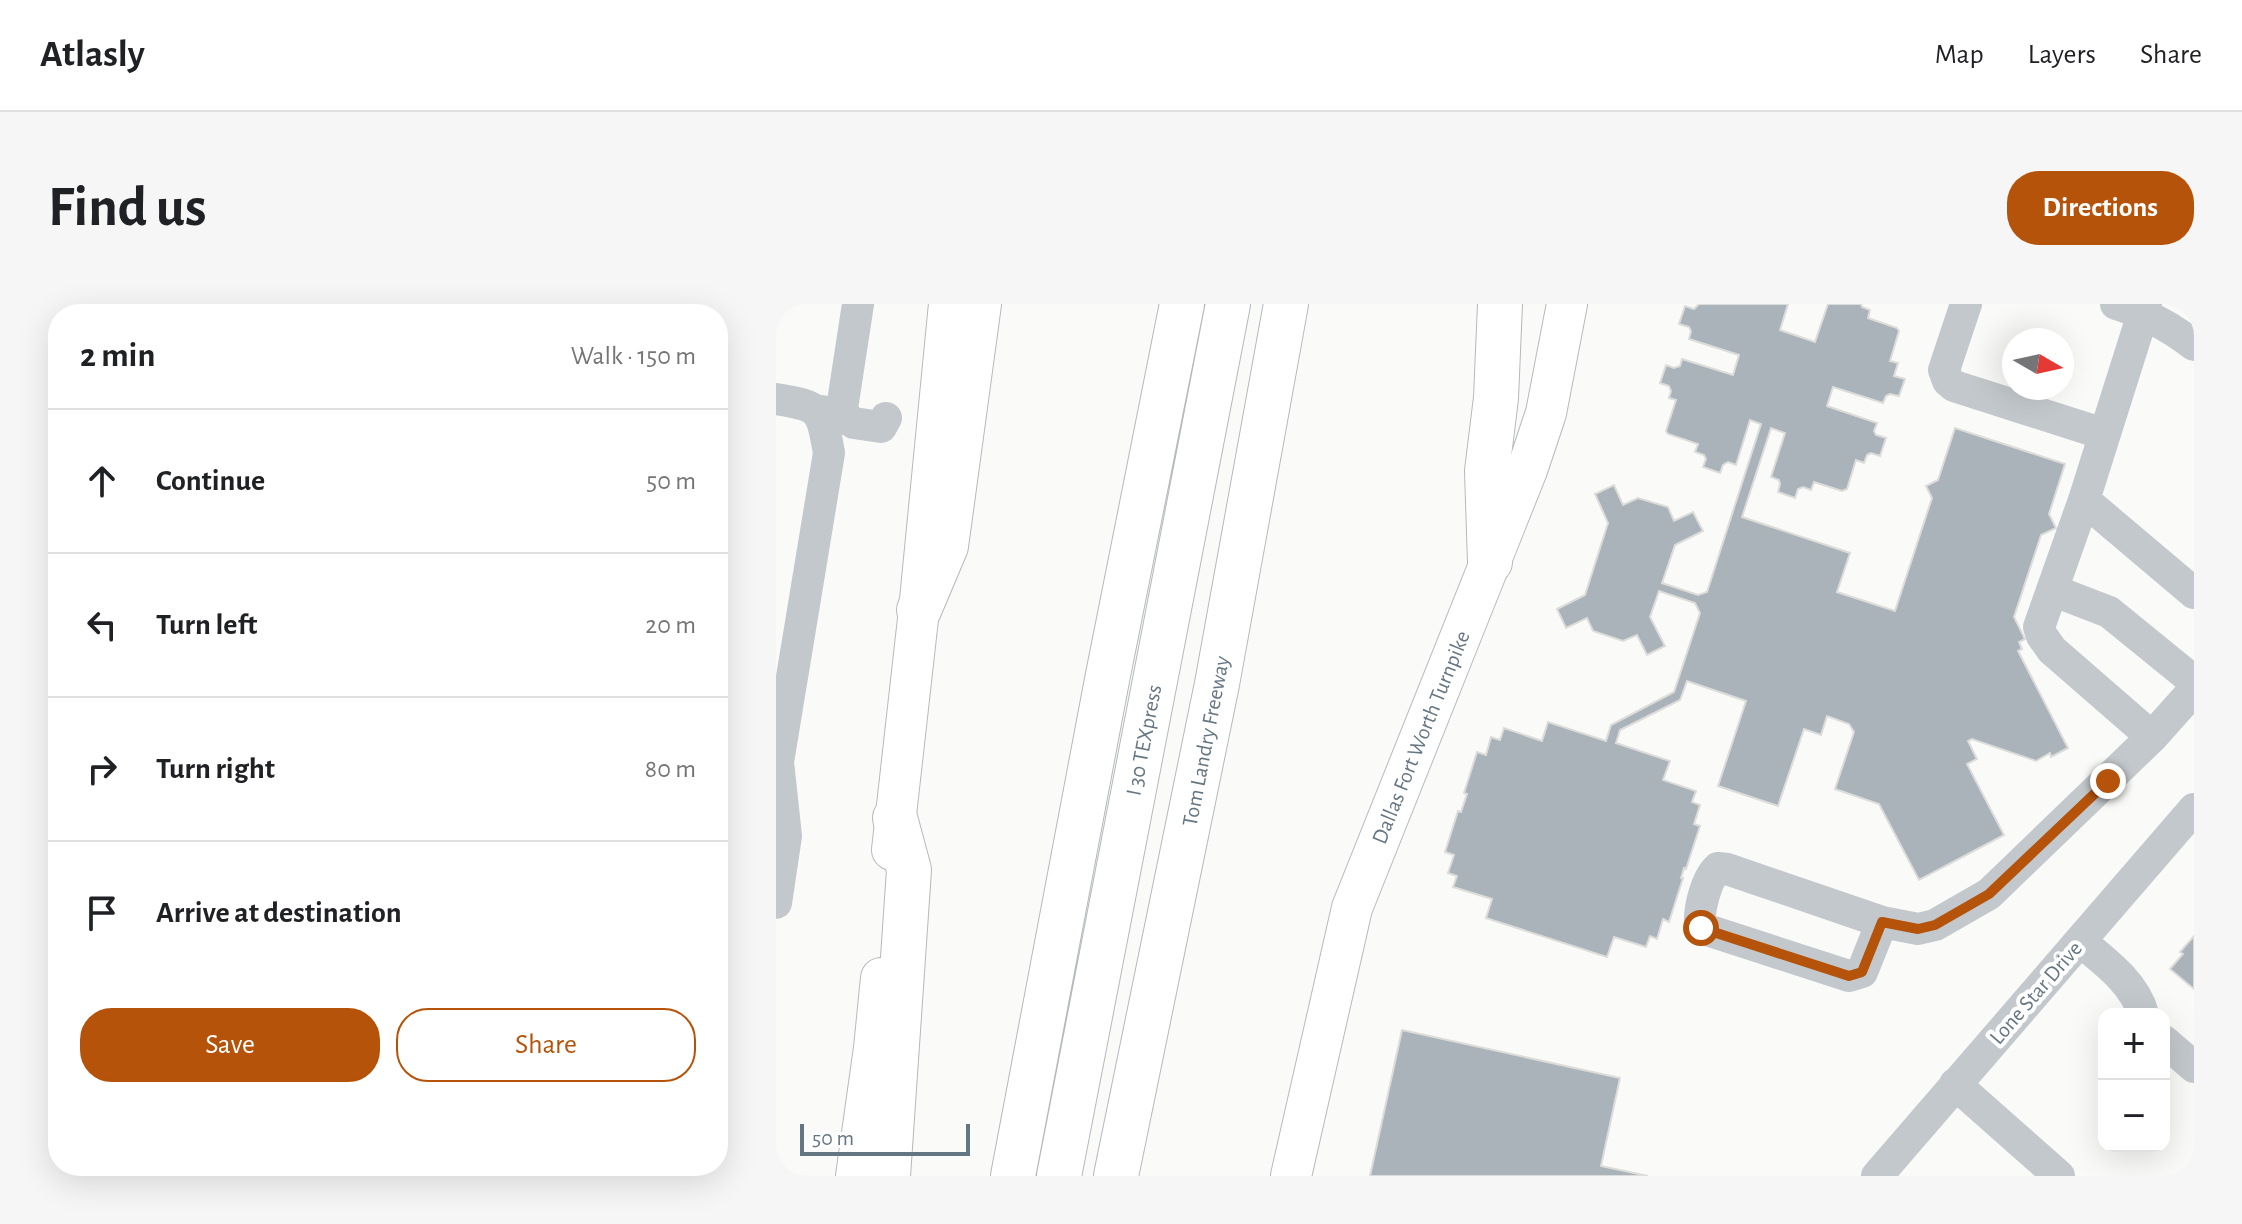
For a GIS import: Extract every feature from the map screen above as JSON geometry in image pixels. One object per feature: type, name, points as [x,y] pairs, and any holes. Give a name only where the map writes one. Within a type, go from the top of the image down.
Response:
[{"type":"highway","points":[[919,610],[946,546],[979,304]]},
{"type":"highway","points":[[1013,1176],[1182,304]]},
{"type":"highway","name":"I 30 TEXpress","points":[[1059,1176],[1228,304]]},
{"type":"highway","name":"Tom Landry Freeway","points":[[1116,1176],[1217,684],[1286,304]]},
{"type":"highway","points":[[1490,562],[1487,471],[1496,398],[1500,304]]},
{"type":"highway","points":[[888,1176],[909,870],[895,818]]},
{"type":"main road","points":[[856,1176],[874,1048],[949,304]]},
{"type":"main road","name":"Dallas Fort Worth Turnpike","points":[[1291,1176],[1352,908],[1527,470],[1546,413],[1567,304]]},
{"type":"street","points":[[776,903],[786,836],[778,762],[782,696],[829,453],[824,424],[858,304]]},
{"type":"street","points":[[1966,304],[1944,370],[1948,381],[1954,386],[2104,434]]},
{"type":"street","points":[[2152,737],[2052,650],[2039,627],[2104,434],[2135,307],[2171,327],[2194,345]]},
{"type":"street","points":[[776,399],[806,404],[854,423],[881,427],[886,418],[938,418]]},
{"type":"street","points":[[2084,500],[2194,593]]},
{"type":"street","points":[[2052,590],[2109,612],[2194,681]]},
{"type":"street","points":[[1882,922],[1862,972],[1849,976],[1701,928],[1699,922],[1700,907],[1713,873],[1718,868],[1882,922],[1918,929],[1935,925],[1989,894],[2152,737],[2194,690]]},
{"type":"street","name":"Lone Star Drive","points":[[1877,1176],[2194,809]]},
{"type":"street","points":[[2080,941],[2111,966],[2140,1000],[2142,1008]]},
{"type":"street","points":[[2170,1046],[2194,1067]]},
{"type":"street","points":[[1955,1084],[2059,1176]]},
{"type":"building","points":[[1699,304],[1788,304],[1780,330],[1815,342],[1828,304],[1861,304],[1870,310],[1868,318],[1899,331],[1890,361],[1898,363],[1894,376],[1905,379],[1899,396],[1890,394],[1883,403],[1833,387],[1827,406],[1877,423],[1876,435],[1886,438],[1880,456],[1871,453],[1864,463],[1856,460],[1847,489],[1842,491],[1814,482],[1811,490],[1798,489],[1795,498],[1778,492],[1779,480],[1771,477],[1785,433],[1771,428],[1742,517],[1850,553],[1837,592],[1895,611],[1932,498],[1926,486],[1938,480],[1955,428],[2065,464],[2049,514],[2056,528],[2041,535],[2014,617],[2025,639],[2019,642],[2022,649],[2018,651],[2068,748],[2036,761],[1972,739],[1968,741],[1977,759],[1967,764],[2004,835],[1919,880],[1879,804],[1835,789],[1854,732],[1849,724],[1827,716],[1821,735],[1804,729],[1778,806],[1718,786],[1746,701],[1687,681],[1680,700],[1620,730],[1616,743],[1670,761],[1663,780],[1696,791],[1692,802],[1700,805],[1694,824],[1700,826],[1669,922],[1663,919],[1657,939],[1650,936],[1646,947],[1614,937],[1607,957],[1486,918],[1492,899],[1453,887],[1457,876],[1448,873],[1454,855],[1445,852],[1467,794],[1464,793],[1477,752],[1486,755],[1491,737],[1500,740],[1504,728],[1542,741],[1548,722],[1606,741],[1611,725],[1674,692],[1700,613],[1695,603],[1659,591],[1650,617],[1665,646],[1647,655],[1637,635],[1623,641],[1593,631],[1587,618],[1566,628],[1557,609],[1585,595],[1608,523],[1595,494],[1614,485],[1623,505],[1638,498],[1668,507],[1674,521],[1693,512],[1703,531],[1675,545],[1662,583],[1698,595],[1707,592],[1761,424],[1750,420],[1736,465],[1728,462],[1720,473],[1703,467],[1704,455],[1695,452],[1698,444],[1666,431],[1676,400],[1669,398],[1669,386],[1660,383],[1666,365],[1674,368],[1680,366],[1682,359],[1733,375],[1739,355],[1689,339],[1689,327],[1679,324],[1685,306],[1694,309]]},
{"type":"building","points":[[2194,936],[2194,989],[2170,969]]},
{"type":"building","points":[[1402,1030],[1620,1078],[1601,1166],[1648,1176],[1370,1176]]},
{"type":"route","points":[[1701,928],[1855,976],[1862,972],[1882,922],[1918,929],[1935,925],[1989,894],[2108,781]]}]
